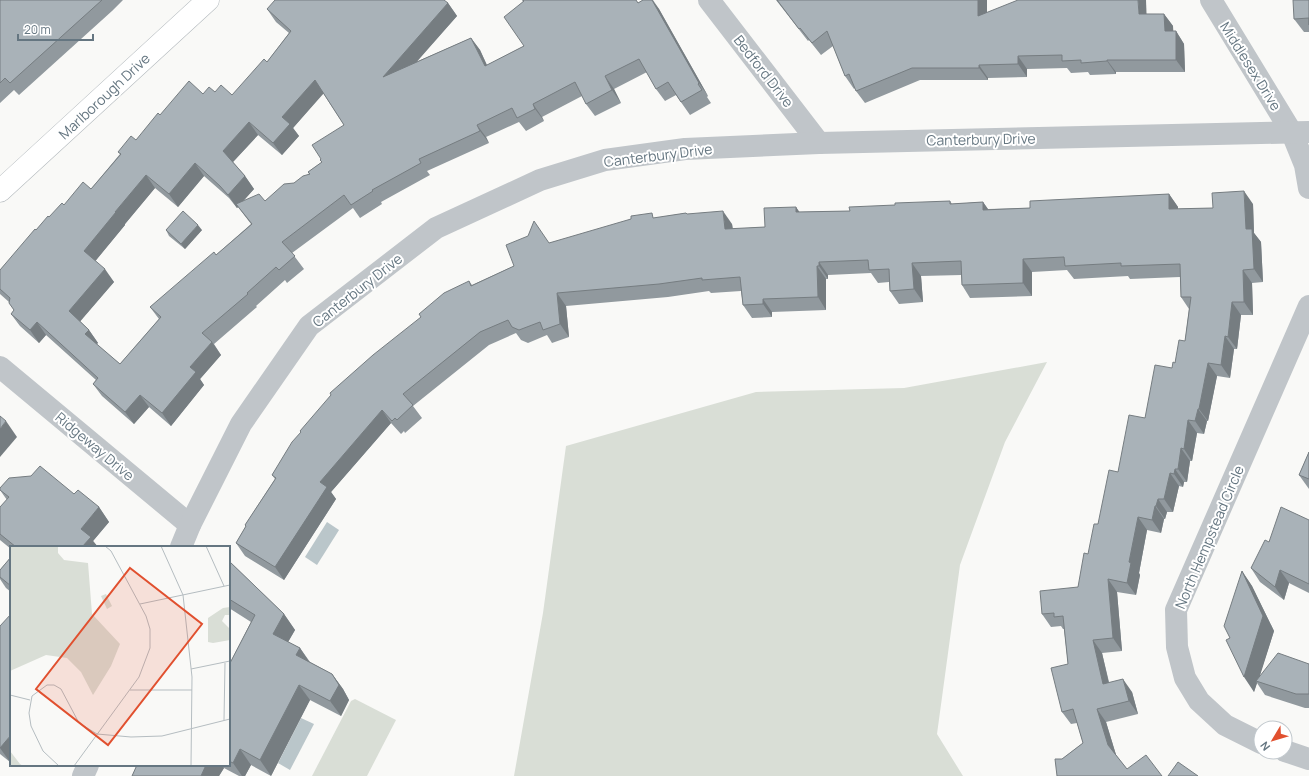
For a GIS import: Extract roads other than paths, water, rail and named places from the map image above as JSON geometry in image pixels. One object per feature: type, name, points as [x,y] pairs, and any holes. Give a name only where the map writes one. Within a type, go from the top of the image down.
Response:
[{"type":"street","name":"Marlborough Drive","points":[[0,191],[208,0]]},
{"type":"street","name":"Bedford Drive","points":[[709,0],[819,143]]},
{"type":"street","name":"Middlesex Drive","points":[[1211,0],[1300,132]]},
{"type":"street","name":"Canterbury Drive","points":[[181,546],[190,525],[241,424],[309,326],[436,228],[540,180],[605,160],[685,149],[819,143],[1300,132]]},
{"type":"street","points":[[1300,132],[1309,188]]},
{"type":"street","name":"North Hempstead Circle","points":[[1253,739],[1225,725],[1199,701],[1184,678],[1177,647],[1176,610],[1309,306]]},
{"type":"street","name":"Ridgeway Drive","points":[[0,367],[190,525]]},
{"type":"street","points":[[1293,754],[1309,759]]},
{"type":"street","points":[[83,776],[88,766]]}]
